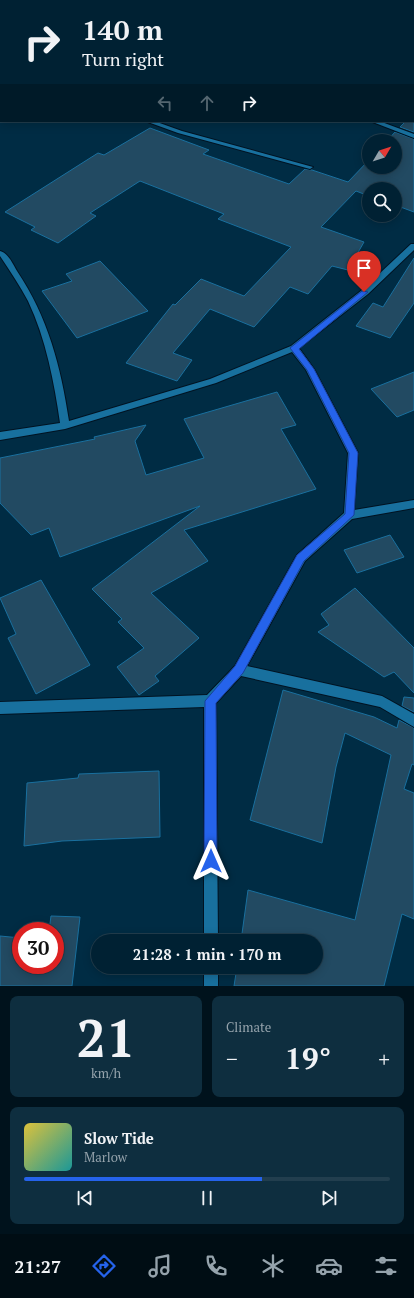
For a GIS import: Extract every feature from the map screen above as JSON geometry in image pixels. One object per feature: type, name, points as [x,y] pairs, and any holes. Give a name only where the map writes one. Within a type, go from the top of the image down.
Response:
[{"type":"street","points":[[151,122],[180,132],[310,167]]},
{"type":"street","points":[[376,122],[414,136]]},
{"type":"street","points":[[0,436],[64,426],[213,380],[294,348],[364,292],[414,246]]},
{"type":"street","points":[[0,253],[3,255],[32,303],[50,350],[60,392],[64,426]]},
{"type":"street","points":[[294,348],[310,369],[353,453],[349,515]]},
{"type":"street","points":[[211,934],[210,701],[239,670],[301,558],[349,515],[414,504]]},
{"type":"street","points":[[239,670],[382,702],[414,721]]},
{"type":"street","points":[[0,708],[210,701]]},
{"type":"street","points":[[211,974],[211,986]]},
{"type":"building","points":[[405,122],[414,122],[414,132],[400,127]]},
{"type":"building","points":[[150,128],[209,150],[203,154],[289,184],[305,169],[348,182],[362,167],[362,174],[402,174],[402,135],[414,139],[414,212],[402,208],[402,182],[362,182],[362,193],[356,191],[321,227],[364,242],[348,270],[332,266],[308,294],[290,287],[254,327],[210,309],[173,353],[192,360],[177,381],[126,363],[173,304],[175,305],[201,279],[244,296],[291,247],[218,219],[224,214],[140,181],[90,213],[96,216],[58,243],[31,230],[35,227],[5,212],[98,153],[104,155]]},
{"type":"building","points":[[414,258],[414,303],[390,338],[356,326],[373,303],[383,307]]},
{"type":"building","points":[[100,261],[148,311],[77,338],[42,291],[72,281],[66,274]]},
{"type":"building","points":[[414,372],[414,410],[397,417],[371,389]]},
{"type":"building","points":[[277,392],[296,425],[281,429],[316,489],[184,530],[208,561],[151,593],[199,638],[155,676],[159,681],[139,695],[117,667],[144,648],[118,622],[122,619],[92,589],[200,506],[60,557],[49,528],[31,535],[0,503],[0,458],[95,439],[94,437],[146,425],[135,441],[146,475],[204,458],[184,419]]},
{"type":"building","points":[[390,535],[404,557],[357,573],[344,550]]},
{"type":"building","points":[[41,580],[90,665],[36,694],[8,638],[16,634],[0,598]]},
{"type":"building","points":[[355,588],[414,648],[414,693],[394,672],[384,677],[318,632],[329,625],[321,614]]},
{"type":"building","points":[[283,690],[374,717],[397,728],[399,720],[414,728],[414,765],[412,764],[404,789],[414,793],[414,919],[402,914],[384,986],[234,986],[236,974],[323,974],[323,934],[242,934],[248,890],[355,920],[391,755],[345,733],[336,767],[322,843],[250,820]]},
{"type":"building","points":[[404,697],[414,698],[414,712],[402,706]]},
{"type":"building","points":[[159,771],[160,837],[62,841],[24,846],[27,783],[78,778],[79,774]]},
{"type":"building","points":[[51,916],[80,917],[72,986],[0,986],[0,936],[12,937],[12,974],[64,974],[64,922],[50,922]]},
{"type":"route","points":[[211,861],[210,701],[239,670],[301,558],[349,515],[353,453],[310,369],[294,348],[364,292]]}]
